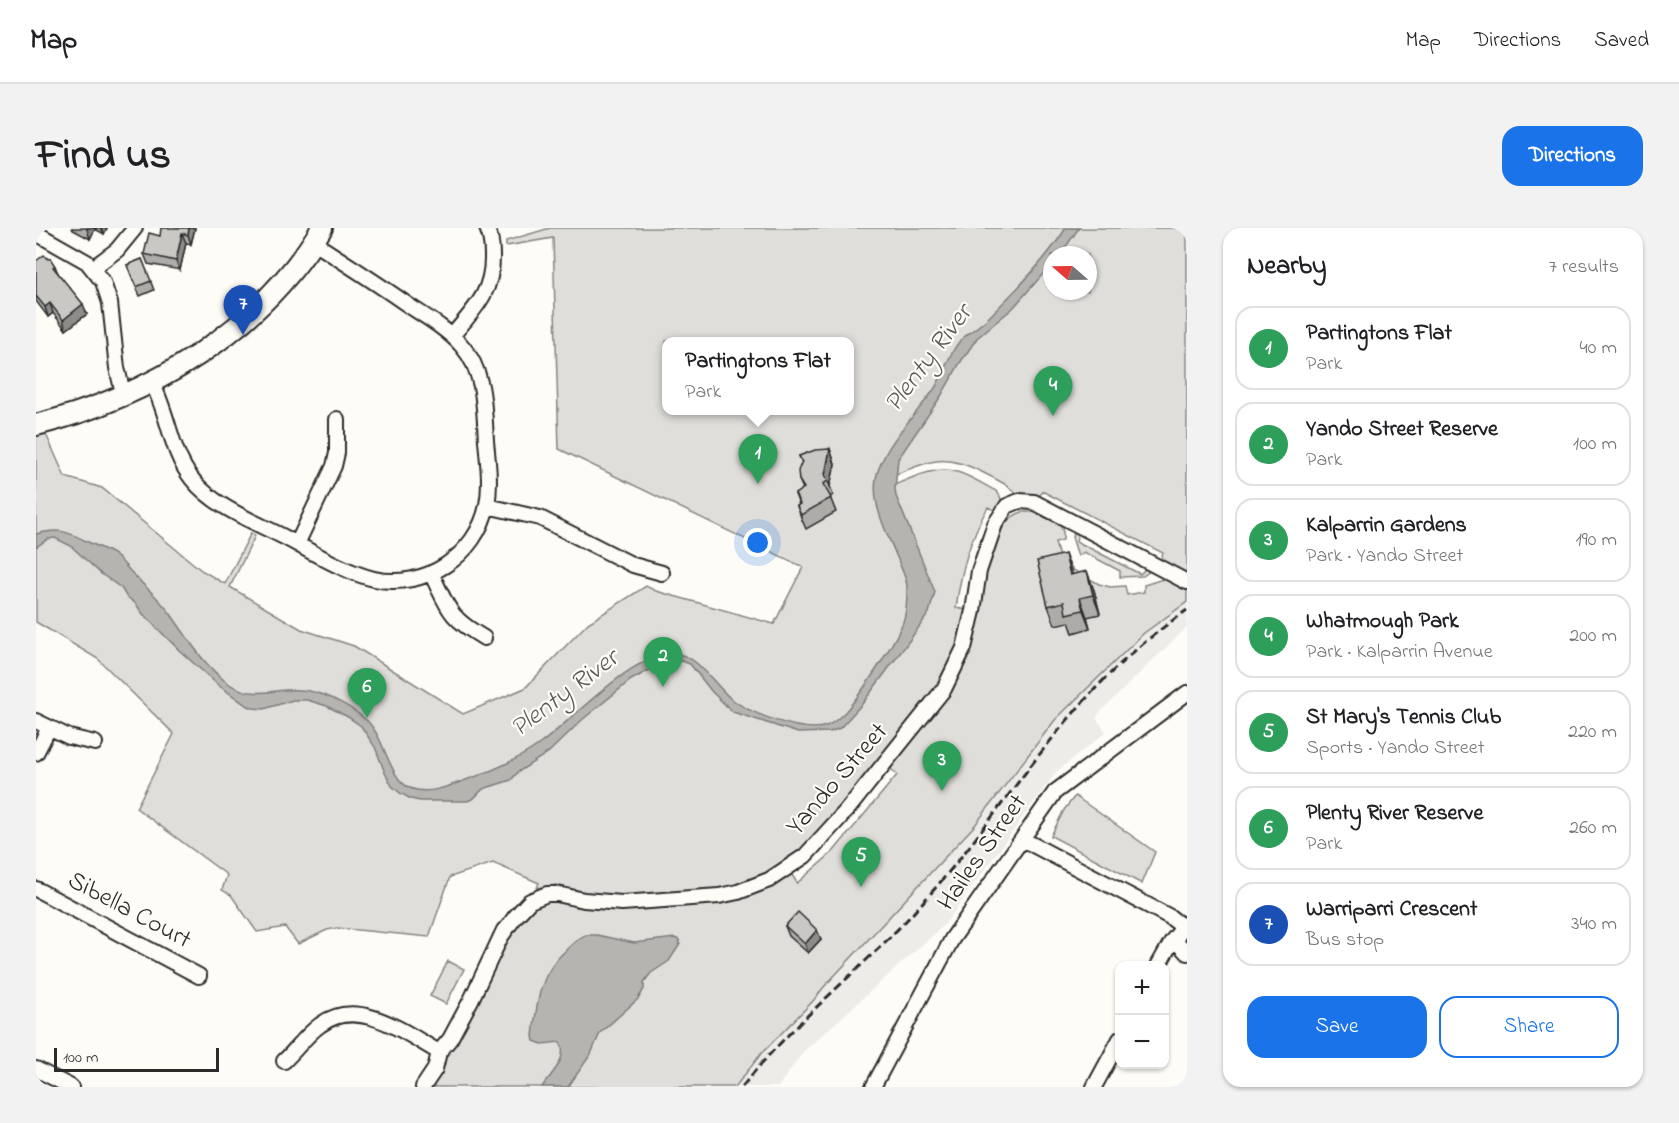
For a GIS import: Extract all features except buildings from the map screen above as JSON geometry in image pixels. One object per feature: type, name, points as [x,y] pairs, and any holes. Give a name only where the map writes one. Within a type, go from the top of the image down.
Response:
[{"type":"street","points":[[94,267],[117,250],[135,228]]},
{"type":"street","points":[[452,336],[477,305],[489,285],[492,245],[487,228]]},
{"type":"street","points":[[36,233],[78,255],[94,267],[109,295],[117,369],[124,397]]},
{"type":"street","points":[[36,425],[78,414],[124,397],[204,352],[229,333],[273,291],[317,235],[452,336],[470,357],[483,395],[489,486],[487,506],[481,523],[466,547],[454,559],[431,573],[403,580],[374,579],[351,570],[226,507],[200,489],[178,456],[163,406],[152,383]]},
{"type":"street","points":[[297,544],[334,466],[337,453],[337,419]]},
{"type":"street","points":[[487,506],[540,518],[633,565],[662,573]]},
{"type":"street","name":"Yando Street","points":[[422,1087],[436,1050],[500,938],[521,909],[530,901],[537,897],[557,894],[584,900],[639,903],[719,897],[769,880],[805,856],[847,810],[944,689],[964,648],[979,571],[988,544],[1007,515],[1016,506],[1060,517],[1187,582]]},
{"type":"street","points":[[431,573],[451,614],[462,625],[484,638]]},
{"type":"street","name":"Hailes Street","points":[[873,1087],[952,939],[1062,785],[1187,693]]},
{"type":"street","points":[[36,721],[69,737],[95,743]]},
{"type":"street","points":[[36,753],[49,728]]},
{"type":"street","points":[[1022,839],[1170,917],[1181,930],[1187,953]]},
{"type":"street","name":"Sibella Court","points":[[36,889],[199,976]]},
{"type":"street","points":[[1161,961],[1181,930]]},
{"type":"street","points":[[284,1061],[319,1025],[347,1014],[375,1018],[436,1050]]},
{"type":"street","points":[[1094,1087],[1115,1047]]},
{"type":"street","points":[[36,1069],[63,1085]]},
{"type":"shaded area","points":[[550,228],[1187,228],[1187,575],[1160,562],[1163,553],[1042,491],[1038,500],[1024,497],[1004,483],[967,465],[942,461],[931,462],[883,479],[884,489],[930,472],[948,470],[972,478],[996,491],[1001,498],[1001,503],[998,512],[988,507],[971,544],[963,569],[956,608],[967,610],[967,619],[954,657],[933,695],[810,845],[784,865],[749,883],[719,891],[648,897],[597,896],[556,885],[537,888],[539,883],[493,863],[450,877],[429,937],[337,928],[327,930],[298,944],[285,927],[257,932],[231,895],[222,890],[227,875],[136,808],[174,734],[98,659],[36,622],[36,434],[45,432],[65,477],[102,488],[201,570],[225,584],[251,533],[255,536],[230,587],[301,629],[354,646],[463,714],[525,688],[588,623],[646,586],[656,591],[774,624],[803,567],[559,449],[553,238],[506,246],[506,241]]},
{"type":"shaded area","points":[[1066,228],[1079,228],[1066,246],[1053,246]]},
{"type":"shaded area","points":[[1043,259],[1043,274],[1013,308],[977,338],[898,459],[896,496],[935,592],[929,613],[862,704],[840,728],[830,732],[798,733],[733,712],[712,692],[690,664],[678,660],[653,668],[631,680],[582,720],[549,752],[518,772],[511,780],[483,789],[473,799],[467,801],[411,799],[392,786],[375,747],[361,726],[348,717],[327,706],[307,700],[293,700],[264,709],[246,705],[218,685],[180,651],[126,596],[121,588],[100,573],[71,546],[55,538],[48,539],[36,547],[36,534],[57,531],[74,535],[113,554],[161,602],[201,657],[224,680],[243,691],[300,690],[342,703],[371,725],[396,776],[410,788],[416,790],[444,788],[513,760],[541,743],[624,674],[660,656],[677,654],[692,660],[730,698],[763,716],[791,725],[816,728],[826,726],[843,714],[860,693],[894,640],[905,615],[907,587],[904,573],[880,517],[875,492],[879,468],[884,457],[896,437],[933,391],[959,342],[989,317]]},
{"type":"shaded area","points":[[1022,512],[1033,512],[1060,524],[1063,540],[1055,542],[1061,565],[1069,563],[1073,570],[1099,584],[1110,587],[1125,586],[1127,595],[1144,592],[1144,585],[1166,578],[1187,588],[1187,602],[1144,633],[1055,720],[975,825],[813,1001],[761,1054],[735,1087],[428,1087],[524,910],[547,898],[618,909],[647,909],[720,902],[791,873],[797,883],[833,852],[897,775],[889,767],[938,706],[995,541],[1009,520]]},
{"type":"shaded area","points":[[1078,532],[1076,541],[1140,574],[1146,568],[1150,571],[1143,576],[1120,577],[1120,571],[1084,552],[1078,556],[1072,537]]},
{"type":"shaded area","points":[[1187,602],[1187,627],[1102,710],[1096,718],[1106,732],[1056,772],[945,924],[804,1051],[778,1087],[735,1087],[780,1033],[813,1001],[975,825],[1055,720],[1144,633]]},
{"type":"shaded area","points":[[1075,796],[1155,852],[1142,884],[1051,836],[1064,810]]},
{"type":"shaded area","points":[[586,935],[597,935],[634,943],[675,938],[680,944],[669,961],[651,973],[644,982],[644,989],[638,999],[600,1033],[591,1054],[568,1087],[542,1087],[558,1066],[562,1048],[560,1042],[542,1044],[534,1041],[536,1011],[541,989],[550,968],[558,958]]},
{"type":"shaded area","points":[[448,961],[464,969],[446,1004],[430,996]]},
{"type":"railway","points":[[742,1087],[785,1039],[923,902],[1096,687],[1133,652],[1187,610]]},
{"type":"place","name":"Warriparri Crescent","points":[[243,335]]},
{"type":"place","name":"Whatmough Park","points":[[1053,416]]},
{"type":"place","name":"Partingtons Flat","points":[[758,484]]},
{"type":"place","name":"Yando Street Reserve","points":[[663,687]]},
{"type":"place","name":"Plenty River Reserve","points":[[367,718]]},
{"type":"place","name":"Kalparrin Gardens","points":[[942,791]]},
{"type":"place","name":"St Mary's Tennis Club","points":[[861,887]]},
{"type":"water label","name":"Plenty River","points":[[929,359]]},
{"type":"water label","name":"Plenty River","points":[[565,694]]}]
